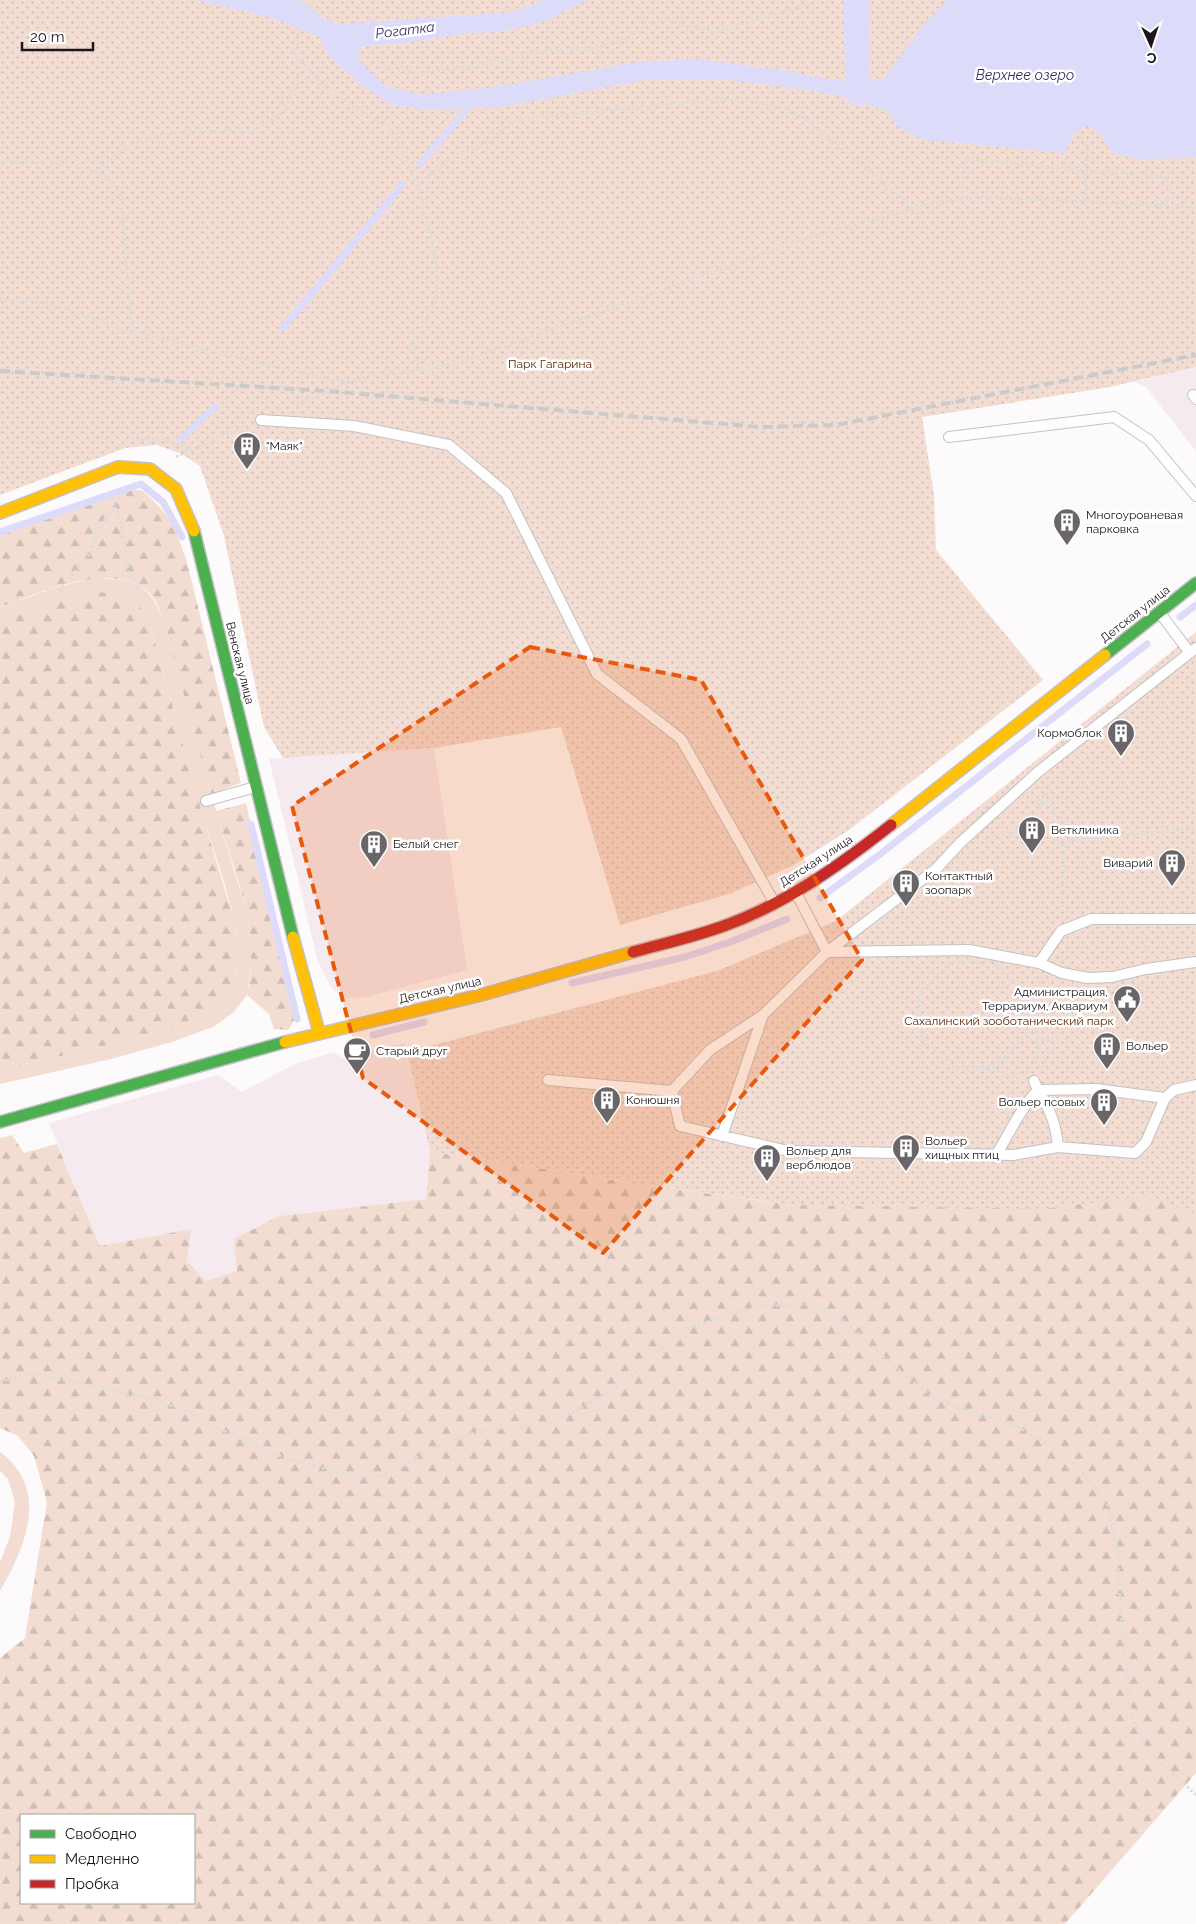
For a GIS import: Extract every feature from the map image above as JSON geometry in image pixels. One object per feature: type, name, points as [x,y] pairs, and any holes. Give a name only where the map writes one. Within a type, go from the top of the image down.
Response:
[{"type":"street","name":"Венская улица","points":[[3,512],[118,467],[150,469],[176,489],[193,528],[300,966],[319,1032]]},
{"type":"street","name":"Детская улица","points":[[0,1122],[319,1032],[481,995],[722,927],[796,894],[857,852],[1196,583]]},
{"type":"lane","points":[[949,437],[1114,418],[1149,440],[1196,496]]},
{"type":"lane","points":[[261,420],[354,426],[449,445],[506,493],[597,674],[681,740],[774,903]]},
{"type":"lane","points":[[0,499],[3,512]]},
{"type":"lane","points":[[672,1091],[710,1050],[763,1014],[827,952],[936,869],[960,843],[1038,772],[1193,651],[1159,613]]},
{"type":"lane","points":[[206,801],[256,787]]},
{"type":"lane","points":[[796,894],[827,952]]},
{"type":"lane","points":[[1039,962],[1061,932],[1091,919],[1196,919]]},
{"type":"lane","points":[[827,952],[969,950],[1039,962],[1062,973],[1088,978],[1112,978],[1146,969],[1196,962]]},
{"type":"lane","points":[[722,1136],[763,1014]]},
{"type":"lane","points":[[548,1080],[672,1091]]},
{"type":"lane","points":[[672,1091],[680,1126],[788,1151],[1013,1155],[1058,1147],[1135,1153],[1146,1142],[1165,1098],[1174,1090],[1196,1085]]},
{"type":"lane","points":[[996,1155],[1013,1129],[1036,1086]]},
{"type":"lane","points":[[1036,1086],[1096,1089],[1165,1098]]},
{"type":"lane","points":[[1036,1086],[1050,1109],[1056,1126],[1058,1147]]},
{"type":"path","points":[[94,172],[124,149],[157,135],[196,131],[250,132],[284,112],[297,85],[296,35],[312,0]]},
{"type":"path","points":[[388,68],[416,73],[473,67],[549,50],[596,48],[622,40],[649,23],[662,20],[716,32],[813,4]]},
{"type":"path","points":[[296,56],[325,88],[393,131],[417,185],[432,246],[436,292],[429,316],[411,344],[420,370]]},
{"type":"path","points":[[417,185],[452,157],[488,142],[502,129],[520,118],[722,99],[770,104],[803,117],[914,209]]},
{"type":"path","points":[[1085,202],[1088,140]]},
{"type":"path","points":[[962,199],[966,159],[1168,178],[1167,206]]},
{"type":"path","points":[[0,162],[49,162],[94,172],[111,180],[121,197],[132,332]]},
{"type":"path","points":[[294,406],[350,382],[372,376],[420,370],[461,362],[822,233],[914,209],[977,197],[1196,207]]},
{"type":"path","points":[[0,300],[47,303],[132,332],[319,377],[350,382]]},
{"type":"path","points":[[191,450],[261,420]]},
{"type":"path","points":[[120,492],[112,497],[122,528],[129,573],[142,596]]},
{"type":"path","points":[[56,595],[92,551],[96,532],[115,507]]},
{"type":"path","points":[[1052,790],[1038,801],[1041,805],[1046,801],[1068,826],[1071,840]]},
{"type":"path","points":[[1004,832],[1068,826]]},
{"type":"path","points":[[1061,932],[1065,860],[1064,840],[1196,829]]},
{"type":"path","points":[[1144,919],[1146,969]]},
{"type":"path","points":[[1036,1086],[1039,962]]},
{"type":"path","points":[[974,1066],[997,1065],[1027,1033],[1025,990],[992,963],[948,964],[919,994],[921,1037],[953,1067],[974,1066],[1036,1086]]},
{"type":"path","points":[[1036,1040],[1058,1038]]},
{"type":"path","points":[[1036,1086],[1041,1080],[1048,1039]]},
{"type":"path","points":[[0,1382],[31,1373],[155,1400],[186,1411],[211,1425],[285,1458],[358,1478],[376,1477],[394,1471],[426,1452],[470,1434],[492,1429],[519,1426],[538,1427],[552,1424],[606,1394],[641,1368],[669,1340],[693,1326],[756,1307],[806,1304],[829,1312],[847,1323],[888,1361],[935,1399],[978,1415],[999,1419],[1020,1428],[1066,1456],[1097,1490],[1108,1506],[1118,1551],[1120,1603],[1131,1712],[1146,1749],[1196,1794]]},
{"type":"highlighted area","points":[[530,647],[701,680],[862,960],[603,1253],[363,1078],[292,806]]},
{"type":"shaded area","points":[[1196,367],[1196,451],[1145,386],[1134,382]]},
{"type":"shaded area","points":[[434,748],[467,970],[366,997],[347,998],[333,990],[318,962],[269,759]]},
{"type":"shaded area","points":[[405,1043],[430,1151],[426,1199],[279,1216],[237,1271],[206,1281],[187,1261],[190,1229],[100,1246],[49,1123],[218,1075],[242,1092],[297,1063],[334,1052],[342,1058]]},
{"type":"green space","name":"Парк Гагарина","points":[[0,0],[1196,0],[1196,367],[1110,387],[922,417],[934,495],[936,550],[1043,680],[849,830],[794,865],[729,894],[620,925],[561,727],[434,748],[283,758],[264,727],[224,536],[200,466],[182,454],[157,445],[125,448],[0,495]]},
{"type":"green space","points":[[141,490],[165,514],[175,531],[187,562],[241,783],[211,794],[163,619],[157,603],[146,590],[130,582],[112,578],[93,579],[53,588],[0,607],[0,531],[112,491]]},
{"type":"green space","points":[[93,578],[128,582],[145,589],[157,606],[163,619],[211,794],[247,913],[252,957],[247,995],[234,1012],[213,1027],[172,1042],[111,1059],[0,1084],[0,1070],[168,1029],[236,974],[237,952],[235,931],[226,888],[199,804],[150,624],[58,601],[0,622],[0,607],[54,588]]},
{"type":"green space","points":[[95,592],[129,597],[141,607],[150,624],[199,803],[233,917],[238,957],[233,989],[224,1001],[206,1014],[168,1029],[0,1070],[0,622],[58,601]]},
{"type":"green space","name":"Сахалинский зооботанический парк","points":[[1196,632],[1196,1214],[1147,1196],[1043,1209],[792,1205],[613,1180],[430,1151],[407,1052],[717,971],[836,921]]},
{"type":"green space","points":[[246,803],[290,993],[294,1021],[288,1030],[274,1029],[269,1014],[247,995],[251,947],[248,924],[238,880],[216,811]]},
{"type":"green space","points":[[1196,1094],[1196,1773],[1065,1924],[0,1924],[0,1658],[25,1638],[47,1502],[34,1456],[18,1436],[0,1428],[0,1138],[12,1135],[24,1153],[57,1144],[100,1246],[191,1229],[187,1261],[206,1281],[237,1271],[234,1239],[279,1216],[426,1199],[430,1151],[613,1180],[791,1205]]},
{"type":"green space","points":[[0,1452],[15,1467],[25,1483],[29,1500],[25,1537],[10,1574],[0,1591],[0,1562],[10,1537],[15,1502],[8,1479],[0,1471]]},
{"type":"water","name":"Верхнее озеро","points":[[197,0],[297,0],[304,2],[322,18],[339,24],[512,12],[543,0],[587,0],[543,22],[499,32],[467,33],[400,44],[365,45],[358,51],[359,60],[385,86],[422,95],[489,88],[637,62],[700,59],[788,71],[825,79],[852,81],[883,80],[924,24],[947,0],[1196,0],[1196,158],[1140,159],[1111,153],[1103,137],[1089,126],[1079,130],[1073,136],[1066,153],[925,140],[899,129],[888,111],[834,94],[731,80],[651,79],[496,108],[427,109],[392,105],[361,85],[331,58],[318,36],[272,18]]},
{"type":"waterway","points":[[856,0],[858,93]]},
{"type":"waterway","points":[[420,164],[472,103]]},
{"type":"waterway","points":[[283,328],[403,184]]},
{"type":"waterway","points":[[181,439],[215,407]]},
{"type":"waterway","points":[[0,532],[141,484],[163,502],[182,537]]},
{"type":"waterway","points":[[1180,617],[1196,605]]},
{"type":"waterway","points":[[820,898],[879,855],[1147,644]]},
{"type":"waterway","points":[[251,824],[297,1019]]},
{"type":"waterway","points":[[572,983],[685,957],[733,941],[787,919]]},
{"type":"waterway","points":[[373,1035],[424,1022]]},
{"type":"railway","points":[[0,371],[327,391],[760,427],[836,425],[1196,355]]},
{"type":"traffic: fast","points":[[194,531],[293,937]]},
{"type":"traffic: fast","points":[[1105,655],[1196,583]]},
{"type":"traffic: fast","points":[[0,1122],[285,1042]]},
{"type":"traffic: slow","points":[[0,513],[118,467],[150,469],[176,489],[194,531]]},
{"type":"traffic: slow","points":[[891,825],[1105,655]]},
{"type":"traffic: slow","points":[[293,937],[319,1032]]},
{"type":"traffic: slow","points":[[285,1042],[481,995],[633,952]]},
{"type":"traffic: jam","points":[[633,952],[710,931],[767,908],[831,869],[891,825]]},
{"type":"place","name":"\"Маяк\"","points":[[247,470]]},
{"type":"place","name":"Многоуровневая парковка","points":[[1067,546]]},
{"type":"place","name":"Кормоблок","points":[[1121,757]]},
{"type":"place","name":"Ветклиника","points":[[1032,854]]},
{"type":"place","name":"Белый снег","points":[[374,868]]},
{"type":"place","name":"Виварий","points":[[1172,887]]},
{"type":"place","name":"Контактный зоопарк","points":[[906,907]]},
{"type":"place","name":"Администрация, Террариум, Аквариум","points":[[1127,1023]]},
{"type":"place","name":"Вольер","points":[[1107,1070]]},
{"type":"place","name":"Старый друг","points":[[357,1075]]},
{"type":"place","name":"Конюшня","points":[[607,1124]]},
{"type":"place","name":"Вольер псовых","points":[[1104,1126]]},
{"type":"place","name":"Вольер хищных птиц","points":[[906,1172]]},
{"type":"place","name":"Вольер для верблюдов","points":[[767,1182]]},
{"type":"water label","name":"Рогатка","points":[[405,30]]}]
